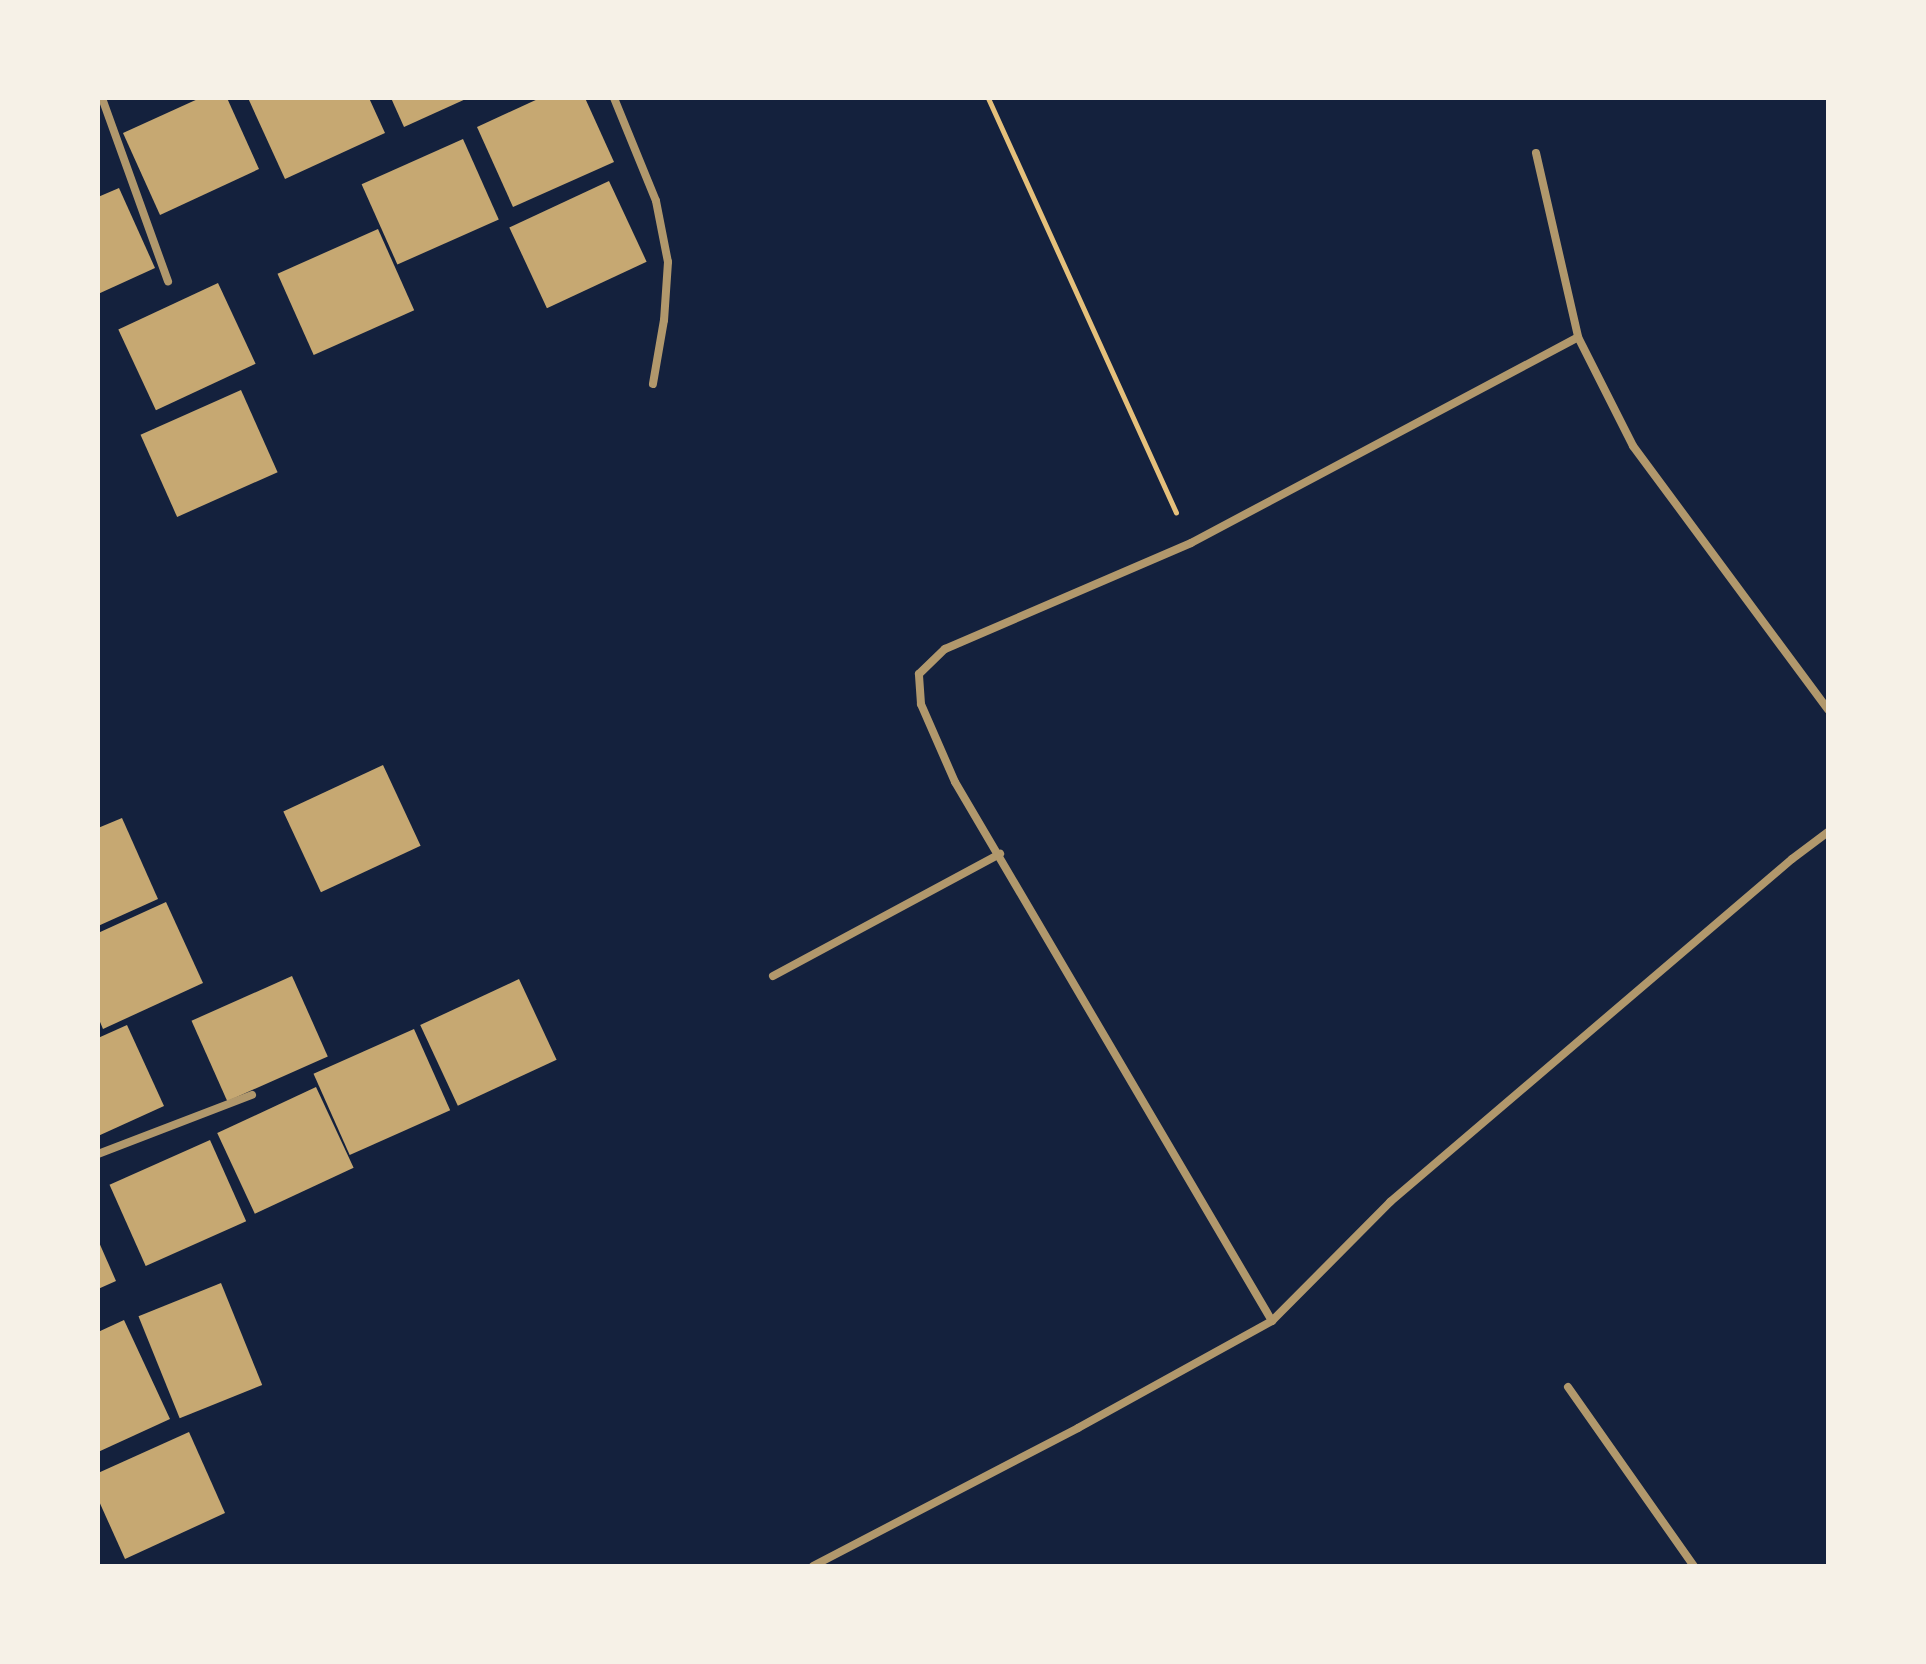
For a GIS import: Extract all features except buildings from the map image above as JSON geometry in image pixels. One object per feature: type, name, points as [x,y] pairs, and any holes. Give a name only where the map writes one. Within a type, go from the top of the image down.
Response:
[{"type":"street","points":[[102,98],[168,281]]},
{"type":"street","points":[[614,98],[656,201],[668,262],[664,320],[653,384]]},
{"type":"street","points":[[1536,153],[1578,337],[1633,446],[1828,710]]},
{"type":"street","points":[[1272,1321],[955,782],[921,704],[919,674],[945,649],[1191,543],[1578,337]]},
{"type":"street","points":[[813,1566],[1078,1428],[1272,1321],[1390,1202],[1792,859],[1828,832]]},
{"type":"street","points":[[773,976],[1000,854]]},
{"type":"street","points":[[98,1154],[252,1095]]},
{"type":"street","points":[[1568,1387],[1694,1566]]},
{"type":"path","points":[[988,98],[1191,543]]}]
